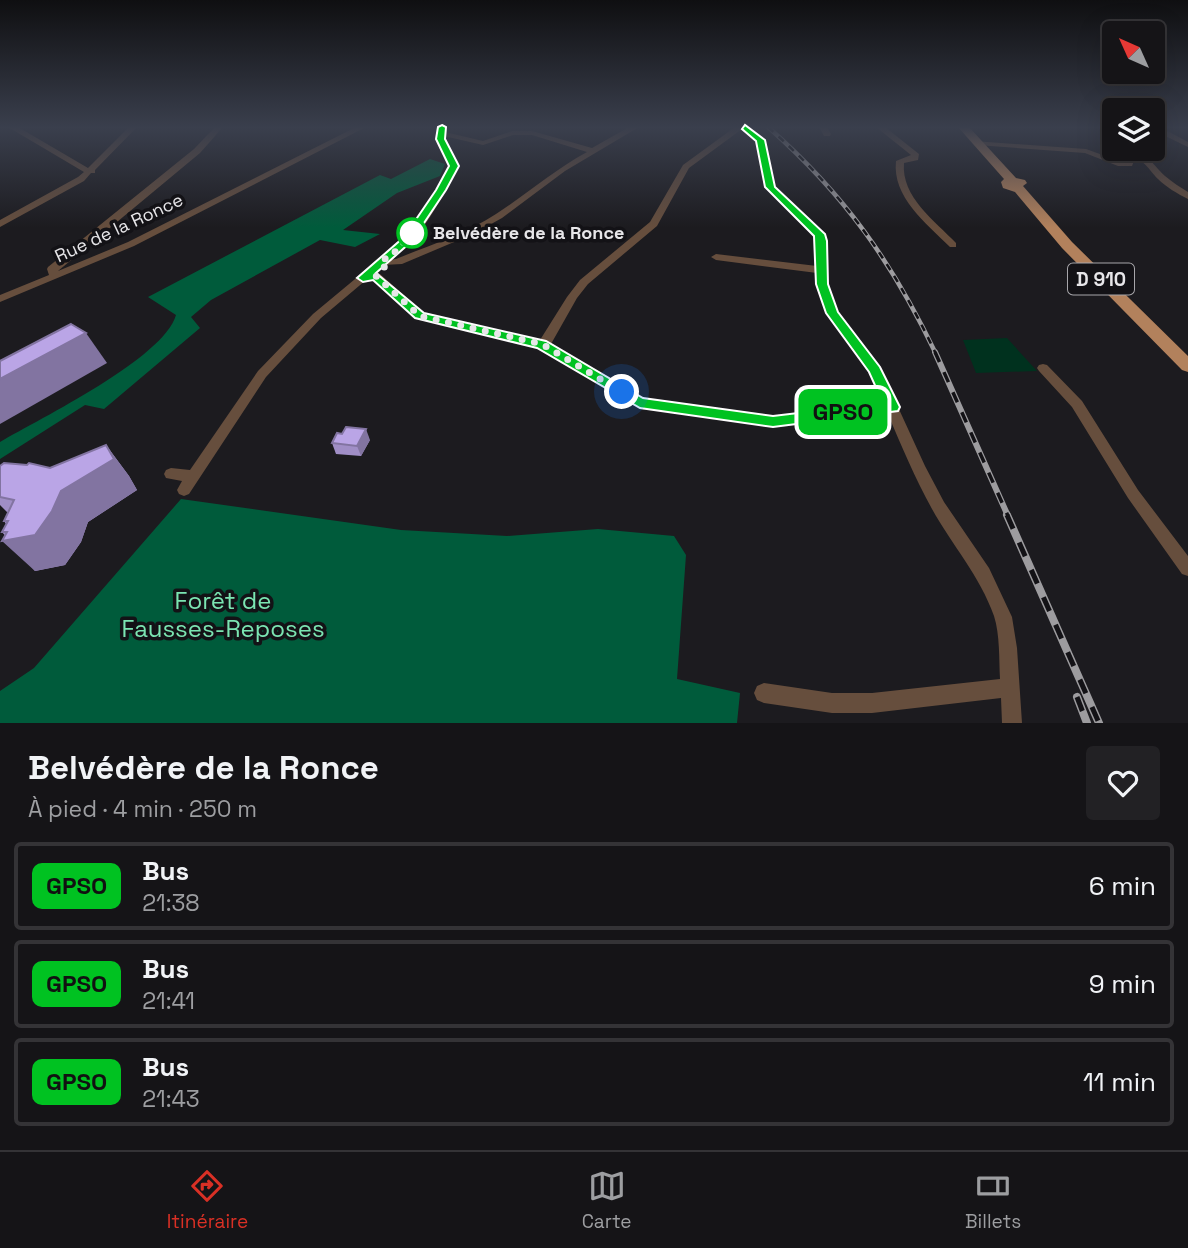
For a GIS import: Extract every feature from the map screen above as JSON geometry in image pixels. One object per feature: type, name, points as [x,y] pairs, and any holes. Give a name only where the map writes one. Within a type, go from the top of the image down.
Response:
[{"type":"main road","name":"D 910","points":[[993,161],[1068,244],[1188,366]]},
{"type":"street","points":[[68,161],[82,169],[92,171]]},
{"type":"street","points":[[1,223],[92,171],[102,161]]},
{"type":"street","points":[[55,277],[52,269],[186,161]]},
{"type":"street","name":"Rue de la Ronce","points":[[1,298],[166,227],[296,161]]},
{"type":"street","points":[[363,278],[376,276],[408,239],[454,166],[451,161]]},
{"type":"street","points":[[184,490],[262,373],[317,316],[363,278],[392,259],[470,232],[505,213],[562,169],[577,161]]},
{"type":"street","points":[[542,344],[547,341],[572,297],[584,282],[654,224],[686,167],[695,161]]},
{"type":"street","points":[[764,161],[770,187],[819,234],[822,284],[832,313],[875,370],[918,467],[939,507],[983,573],[1003,617],[1008,648],[1012,723]]},
{"type":"street","points":[[901,161],[898,169],[908,199],[953,245]]},
{"type":"street","points":[[1115,161],[1125,164],[1131,163],[1129,161]]},
{"type":"street","points":[[1147,161],[1152,163],[1162,178],[1188,196]]},
{"type":"street","points":[[716,257],[821,270]]},
{"type":"street","points":[[376,276],[420,316],[542,344],[640,403],[773,421],[892,407]]},
{"type":"street","points":[[1043,368],[1077,404],[1133,494],[1188,569]]},
{"type":"street","points":[[171,474],[194,476]]},
{"type":"street","points":[[764,693],[832,703],[872,703],[1009,688]]},
{"type":"green space","points":[[427,161],[445,164],[440,176],[397,193],[343,230],[380,234],[355,247],[320,240],[211,300],[191,317],[200,328],[104,409],[85,405],[0,459],[0,442],[99,386],[149,350],[167,332],[176,315],[148,297],[380,175],[391,179]]},
{"type":"green space","points":[[1007,338],[1037,371],[976,373],[963,340]]},
{"type":"green space","name":"Forêt de Fausses-Reposes","points":[[181,499],[401,530],[507,536],[598,529],[674,536],[686,555],[677,679],[740,693],[737,723],[0,723],[0,691],[34,668]]},
{"type":"building","points":[[71,324],[86,333],[0,379],[0,361]]},
{"type":"building","points":[[346,427],[366,429],[357,446],[332,443],[337,433],[342,434]]},
{"type":"building","points":[[106,445],[114,459],[61,491],[52,511],[35,535],[2,541],[7,532],[2,532],[8,521],[4,521],[14,500],[0,497],[0,466],[4,463],[29,463],[50,468]]},
{"type":"railway","points":[[804,161],[843,204],[884,260],[935,352]]},
{"type":"railway","points":[[935,352],[1008,516]]},
{"type":"railway","points":[[1007,515],[1099,723]]},
{"type":"railway","points":[[1077,697],[1087,723]]},
{"type":"bus line","name":"GPSO","points":[[451,161],[454,166],[441,190],[408,239],[363,278],[376,276],[420,316],[542,344],[640,403],[773,421],[892,407],[875,370],[832,313],[822,284],[822,241],[819,234],[770,187],[766,180],[765,161]]},
{"type":"place","name":"Belvédère de la Ronce","points":[[412,233]]},
{"type":"route","points":[[412,233],[393,254],[384,259],[388,263],[376,276],[420,316],[542,344],[622,392]]}]
